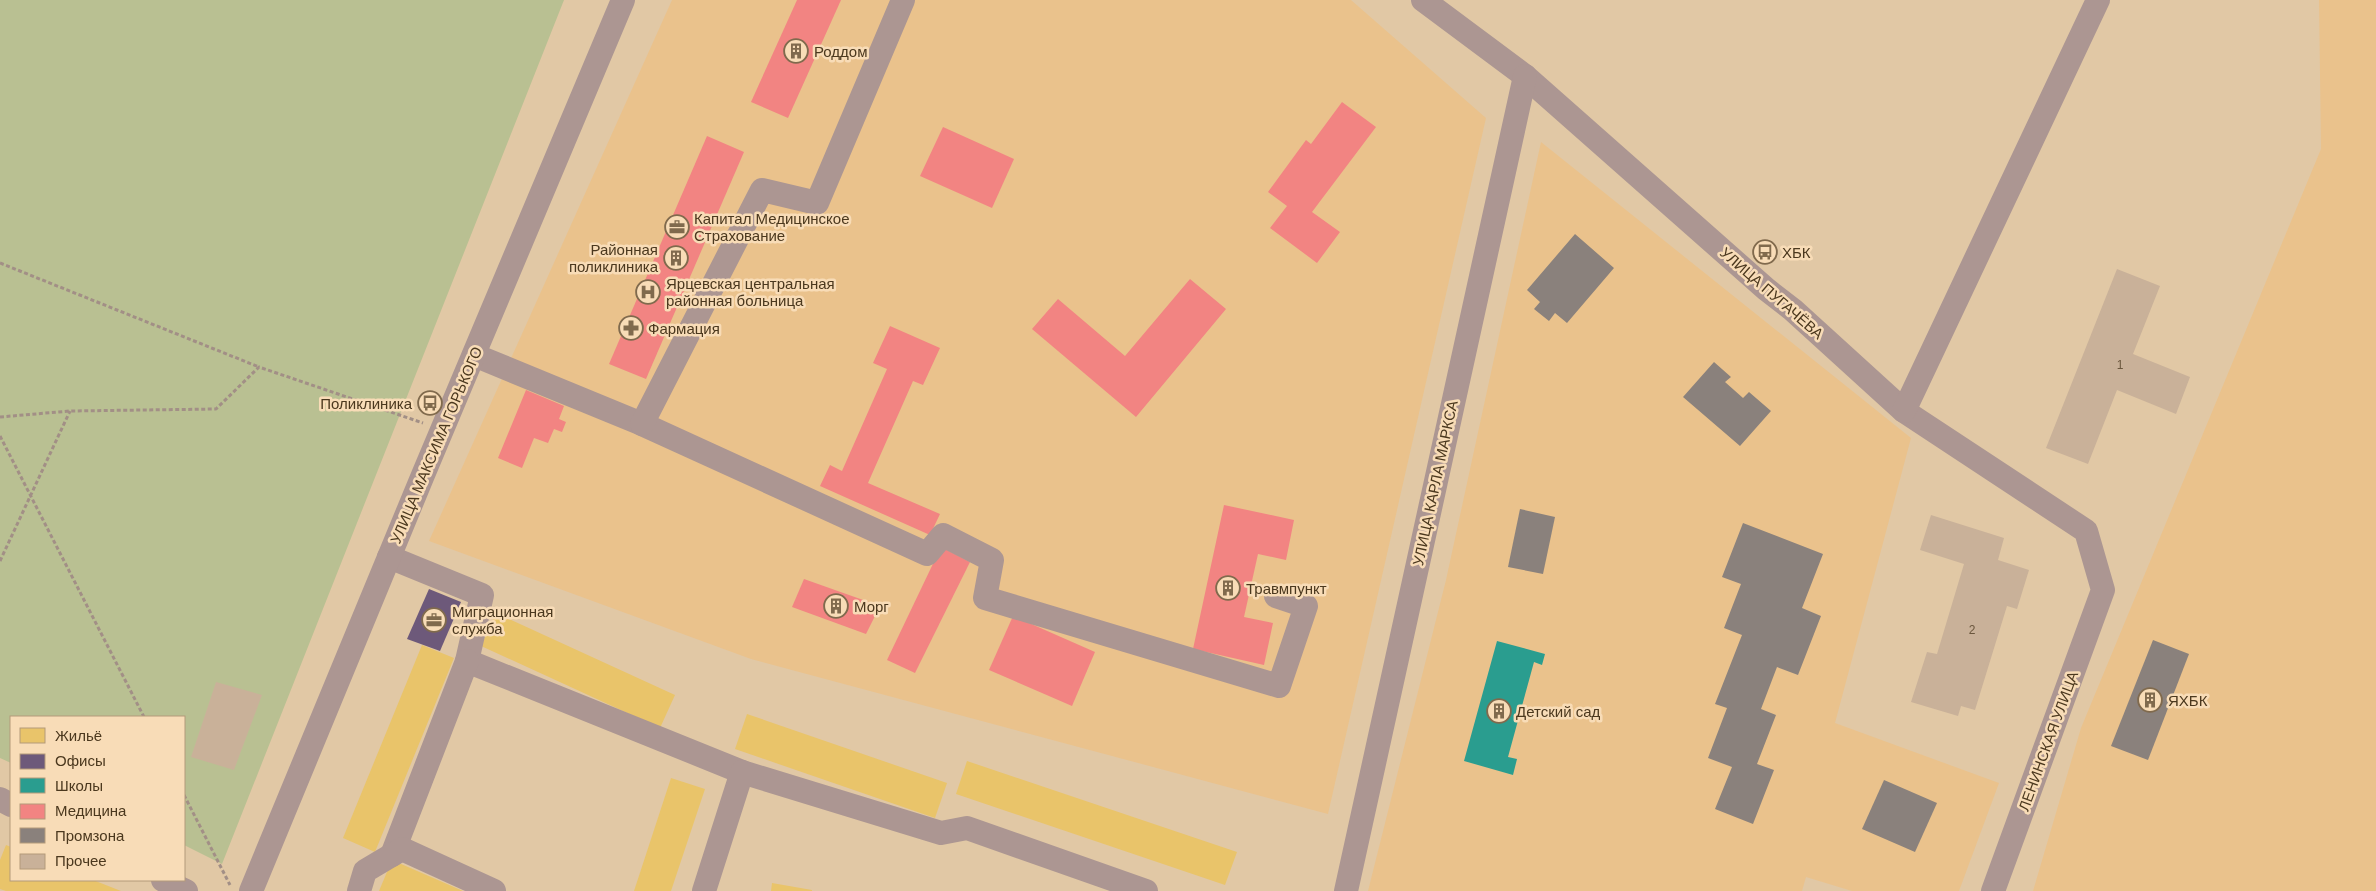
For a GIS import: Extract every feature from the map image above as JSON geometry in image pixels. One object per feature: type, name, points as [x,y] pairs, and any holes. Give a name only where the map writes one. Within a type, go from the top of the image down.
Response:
[{"type":"street","name":"УЛИЦА МАКСИМА ГОРЬКОГО","points":[[251,891],[623,0]]},
{"type":"street","points":[[642,424],[762,190],[817,203],[903,0]]},
{"type":"street","name":"УЛИЦА ПУГАЧЁВА","points":[[1423,0],[1525,76],[1793,310],[1904,411],[2086,531],[2103,590]]},
{"type":"street","points":[[1904,411],[2098,0]]},
{"type":"street","name":"УЛИЦА КАРЛА МАРКСА","points":[[1346,891],[1525,76]]},
{"type":"street","points":[[474,355],[642,424],[927,554],[943,534],[992,560],[985,598],[1279,686],[1306,606],[1276,596]]},
{"type":"street","points":[[389,558],[482,595],[467,661],[392,855]]},
{"type":"street","name":"ЛЕНИНСКАЯ УЛИЦА","points":[[1993,891],[2103,590]]},
{"type":"street","points":[[467,661],[742,772],[941,833],[967,828],[1146,891]]},
{"type":"street","points":[[704,891],[742,772]]},
{"type":"street","points":[[359,891],[365,871],[402,849],[494,891]]},
{"type":"street","points":[[165,881],[186,891]]},
{"type":"path","points":[[0,263],[259,367],[443,430]]},
{"type":"path","points":[[0,417],[70,411],[216,409],[259,367]]},
{"type":"path","points":[[0,561],[70,411]]},
{"type":"path","points":[[0,436],[143,716]]},
{"type":"path","points":[[185,796],[233,891]]},
{"type":"shaded area","points":[[672,0],[1351,0],[1486,118],[1328,814],[751,659],[429,541]]},
{"type":"shaded area","points":[[2319,0],[2376,0],[2376,891],[2033,891],[2081,728],[2321,149]]},
{"type":"shaded area","points":[[1541,142],[1911,438],[1835,723],[1999,783],[1959,891],[1852,891],[1806,877],[1802,891],[1368,891],[1446,580]]},
{"type":"green space","points":[[0,0],[564,0],[222,864],[185,846],[185,716],[10,716],[10,763],[0,758]]},
{"type":"building: Жильё","points":[[496,613],[675,695],[660,728],[481,646]]},
{"type":"building: Жильё","points":[[422,645],[454,658],[375,852],[343,838]]},
{"type":"building: Жильё","points":[[747,714],[947,783],[935,818],[735,749]]},
{"type":"building: Жильё","points":[[967,761],[1237,852],[1225,885],[956,794]]},
{"type":"building: Жильё","points":[[671,778],[705,789],[671,891],[634,891]]},
{"type":"building: Жильё","points":[[6,845],[10,847],[10,881],[96,881],[121,891],[6,891],[0,889],[0,860]]},
{"type":"building: Жильё","points":[[392,860],[463,891],[379,891]]},
{"type":"building: Жильё","points":[[772,883],[812,890],[812,891],[771,891]]},
{"type":"building: Офисы","name":"Миграционная служба","points":[[429,589],[461,602],[440,651],[407,639]]},
{"type":"building: Школы","name":"Детский сад","points":[[1497,641],[1545,654],[1542,665],[1534,662],[1508,757],[1517,759],[1513,775],[1464,761]]},
{"type":"building: Медицина","name":"Роддом","points":[[797,0],[841,0],[788,118],[751,102]]},
{"type":"building: Медицина","points":[[1342,102],[1376,127],[1312,212],[1340,232],[1317,263],[1270,228],[1287,206],[1268,192],[1306,140],[1311,144]]},
{"type":"building: Медицина","points":[[943,127],[1014,159],[992,208],[920,176]]},
{"type":"building: Медицина","name":"Районная поликлиника","points":[[707,136],[744,152],[646,379],[609,364]]},
{"type":"building: Медицина","points":[[1190,279],[1226,309],[1136,417],[1032,329],[1058,299],[1125,356]]},
{"type":"building: Медицина","points":[[890,326],[940,348],[923,385],[913,381],[868,483],[940,514],[930,535],[820,486],[830,465],[842,471],[887,369],[873,363]]},
{"type":"building: Медицина","points":[[526,390],[564,406],[559,419],[566,422],[562,432],[554,429],[548,443],[534,438],[522,468],[498,458]]},
{"type":"building: Медицина","name":"Травмпункт","points":[[1224,505],[1294,520],[1286,560],[1258,554],[1244,617],[1273,623],[1264,665],[1193,649]]},
{"type":"building: Медицина","points":[[941,547],[970,562],[915,673],[887,660]]},
{"type":"building: Медицина","name":"Морг","points":[[804,579],[880,606],[866,634],[792,607]]},
{"type":"building: Медицина","points":[[1013,616],[1095,652],[1072,706],[989,670]]},
{"type":"building: Промзона","points":[[1575,234],[1614,268],[1567,323],[1555,313],[1549,321],[1534,309],[1540,302],[1527,290]]},
{"type":"building: Промзона","points":[[1714,362],[1731,377],[1725,382],[1743,398],[1749,392],[1771,411],[1740,446],[1683,397]]},
{"type":"building: Промзона","points":[[1520,509],[1555,517],[1543,574],[1508,567]]},
{"type":"building: Промзона","points":[[1743,523],[1823,554],[1802,608],[1821,616],[1798,675],[1777,667],[1761,709],[1776,715],[1757,764],[1774,770],[1753,824],[1715,809],[1732,767],[1708,758],[1727,708],[1715,704],[1742,635],[1724,628],[1741,584],[1722,577]]},
{"type":"building: Промзона","name":"ЯХБК","points":[[2153,640],[2189,654],[2148,760],[2111,746]]},
{"type":"building: Промзона","points":[[1884,780],[1937,803],[1915,852],[1862,829]]},
{"type":"building: Прочее","points":[[2117,269],[2160,286],[2133,354],[2190,377],[2176,414],[2117,390],[2088,464],[2046,448]]},
{"type":"building: Прочее","points":[[1931,515],[2004,538],[1998,560],[2029,570],[2017,609],[2007,606],[1975,710],[1961,706],[1958,716],[1911,702],[1927,652],[1937,654],[1964,564],[1920,550]]},
{"type":"building: Прочее","points":[[216,682],[262,695],[234,770],[191,757]]},
{"type":"place","name":"Роддом","points":[[796,51]]},
{"type":"place","name":"Капитал Медицинское Страхование","points":[[677,227]]},
{"type":"place","name":"ХБК","points":[[1765,252]]},
{"type":"place","name":"Районная поликлиника","points":[[676,258]]},
{"type":"place","name":"Ярцевская центральная районная больница","points":[[648,292]]},
{"type":"place","name":"Фармация","points":[[631,328]]},
{"type":"place","name":"Поликлиника","points":[[430,403]]},
{"type":"place","name":"Травмпункт","points":[[1228,588]]},
{"type":"place","name":"Морг","points":[[836,606]]},
{"type":"place","name":"Миграционная служба","points":[[434,620]]},
{"type":"place","name":"ЯХБК","points":[[2150,700]]},
{"type":"place","name":"Детский сад","points":[[1499,711]]}]
